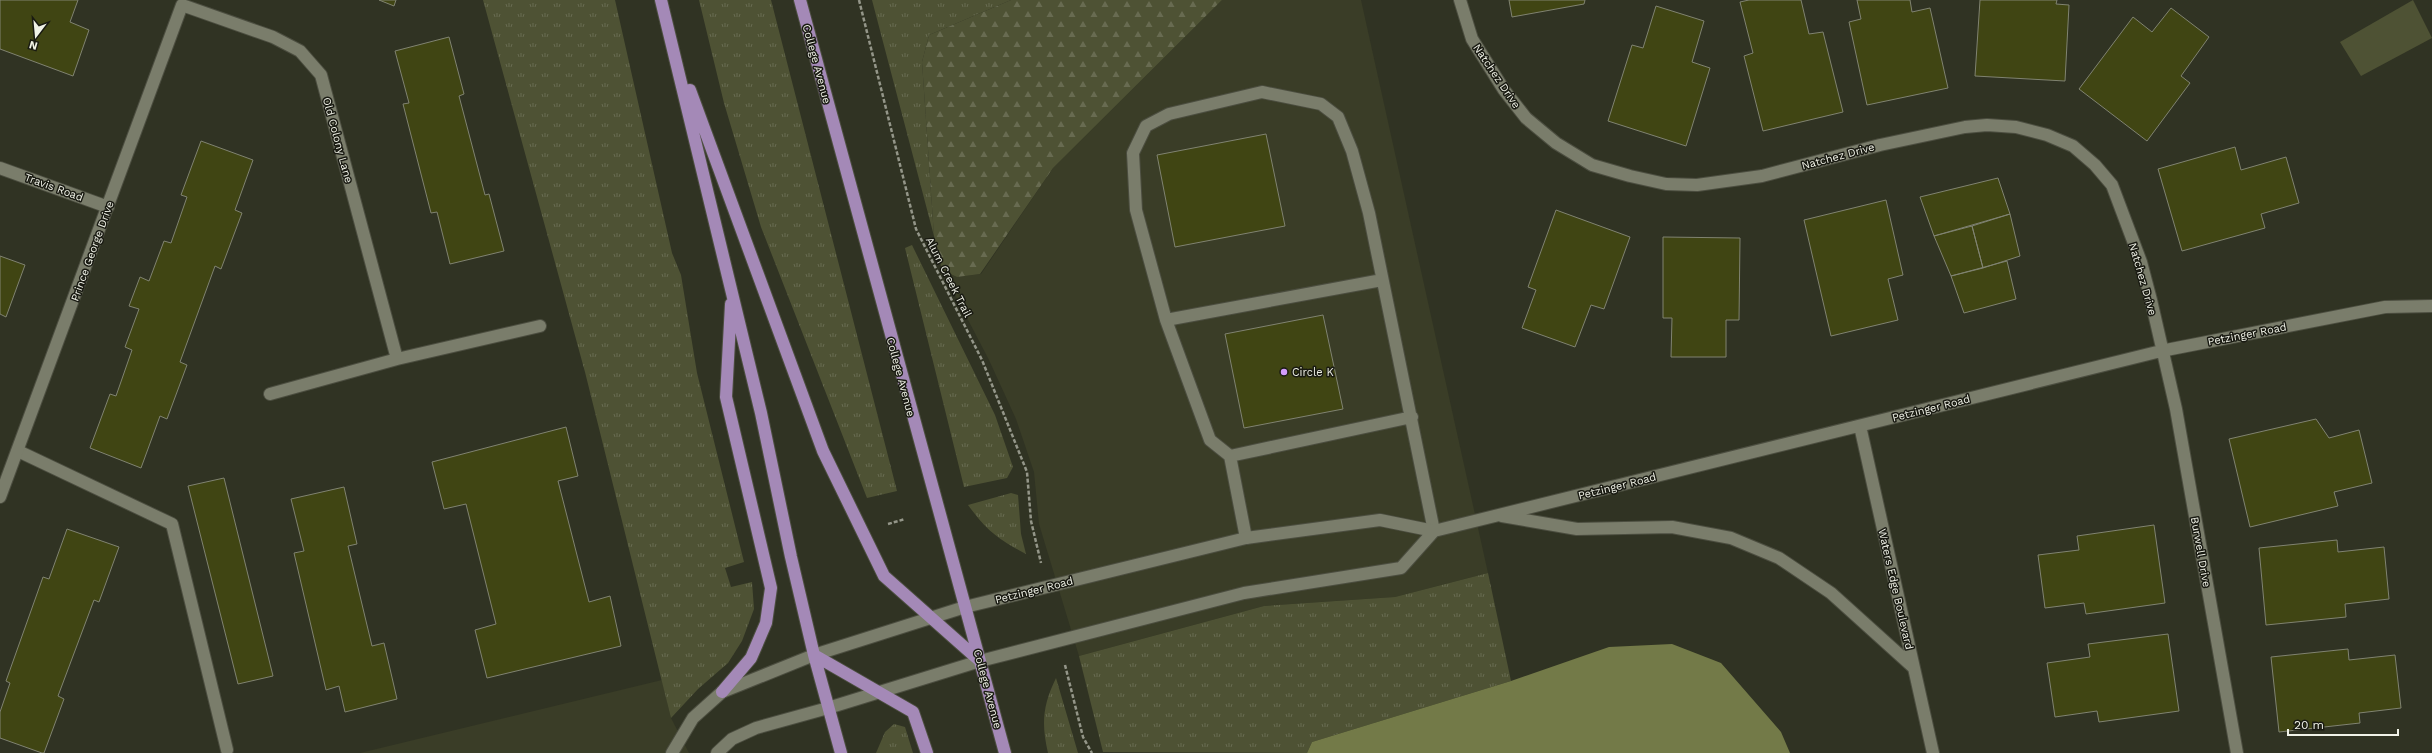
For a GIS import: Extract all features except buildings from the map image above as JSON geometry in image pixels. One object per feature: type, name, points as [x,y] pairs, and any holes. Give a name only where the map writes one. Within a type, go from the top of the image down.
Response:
[{"type":"highway","points":[[661,0],[732,289],[814,656],[841,753]]},
{"type":"highway","name":"College Avenue","points":[[800,0],[1005,753]]},
{"type":"highway","points":[[671,36],[822,451],[884,576],[980,661]]},
{"type":"highway","points":[[722,692],[752,658],[766,623],[771,588],[726,398],[732,289]]},
{"type":"highway","points":[[814,656],[913,712],[927,753]]},
{"type":"street","name":"Natchez Drive","points":[[1460,0],[1472,39],[1504,90],[1526,118],[1556,143],[1592,165],[1630,176],[1666,184],[1697,185],[1762,176],[1880,145],[1965,127],[1987,125],[2016,127],[2047,135],[2073,146],[2095,165],[2112,186],[2141,262],[2161,351]]},
{"type":"street","name":"Prince George Drive","points":[[0,497],[182,5]]},
{"type":"street","name":"Old Colony Lane","points":[[182,5],[273,37],[300,51],[321,75],[397,359]]},
{"type":"street","points":[[717,753],[732,739],[756,728],[828,708],[980,661],[1244,593],[1401,568],[1434,531],[1412,417],[1369,213],[1352,151],[1338,117],[1321,104],[1262,92],[1169,114],[1146,126],[1133,153],[1136,210],[1166,320],[1210,440],[1230,456],[1246,538]]},
{"type":"street","name":"Travis Road","points":[[0,168],[108,207]]},
{"type":"street","points":[[1166,320],[1382,280]]},
{"type":"street","name":"Petzinger Road","points":[[672,753],[693,718],[722,692],[814,656],[966,607],[1246,538],[1380,520],[1434,531],[2161,351],[2385,307],[2432,306]]},
{"type":"street","points":[[270,394],[397,359],[540,326]]},
{"type":"street","name":"Burwell Drive","points":[[2161,351],[2176,409],[2238,753]]},
{"type":"street","points":[[1230,456],[1412,417]]},
{"type":"street","name":"Waters Edge Boulevard","points":[[1860,426],[1933,753]]},
{"type":"street","points":[[18,451],[172,524],[227,750]]},
{"type":"street","points":[[1497,516],[1577,529],[1672,527],[1731,538],[1779,558],[1831,593],[1913,667]]},
{"type":"path","name":"Alum Creek Trail","points":[[859,0],[916,229],[982,360],[1027,472],[1031,521],[1040,556]]},
{"type":"path","points":[[884,526],[905,519]]},
{"type":"path","points":[[1066,670],[1083,737],[1092,753]]},
{"type":"shaded area","points":[[1222,0],[1361,0],[1488,573],[1395,597],[1264,606],[1079,656],[1039,524],[1034,472],[1016,419],[989,360],[942,270],[957,277],[981,274],[1053,168]]},
{"type":"shaded area","points":[[1672,644],[1721,663],[1781,732],[1790,753],[1307,753],[1312,742],[1511,681],[1609,647]]},
{"type":"shaded area","points":[[662,680],[671,718],[689,753],[360,753]]},
{"type":"green space","points":[[483,0],[615,0],[672,253],[681,275],[697,373],[744,562],[725,568],[731,587],[752,582],[754,609],[742,641],[728,663],[698,689],[671,718],[585,372]]},
{"type":"green space","points":[[699,0],[771,0],[897,491],[867,498],[761,227],[724,103]]},
{"type":"green space","points":[[872,0],[1011,0],[929,35],[922,62],[934,236]]},
{"type":"green space","points":[[1011,0],[1222,0],[1053,168],[980,274],[957,277],[942,270],[934,236],[922,62],[929,35]]},
{"type":"green space","points":[[2413,0],[2432,38],[2361,76],[2340,42]]},
{"type":"green space","points":[[912,245],[995,415],[1013,467],[1007,478],[964,487],[905,248]]},
{"type":"green space","points":[[1011,493],[1018,495],[1021,534],[1026,554],[994,534],[981,522],[968,505]]},
{"type":"green space","points":[[1488,573],[1511,681],[1312,742],[1307,753],[1103,752],[1079,656],[1264,606],[1395,597]]},
{"type":"green space","points":[[1056,678],[1078,753],[1048,753],[1044,732],[1044,714],[1048,697]]},
{"type":"green space","points":[[894,724],[905,727],[913,753],[876,753],[885,732]]},
{"type":"place","name":"Circle K","points":[[1284,372]]}]
